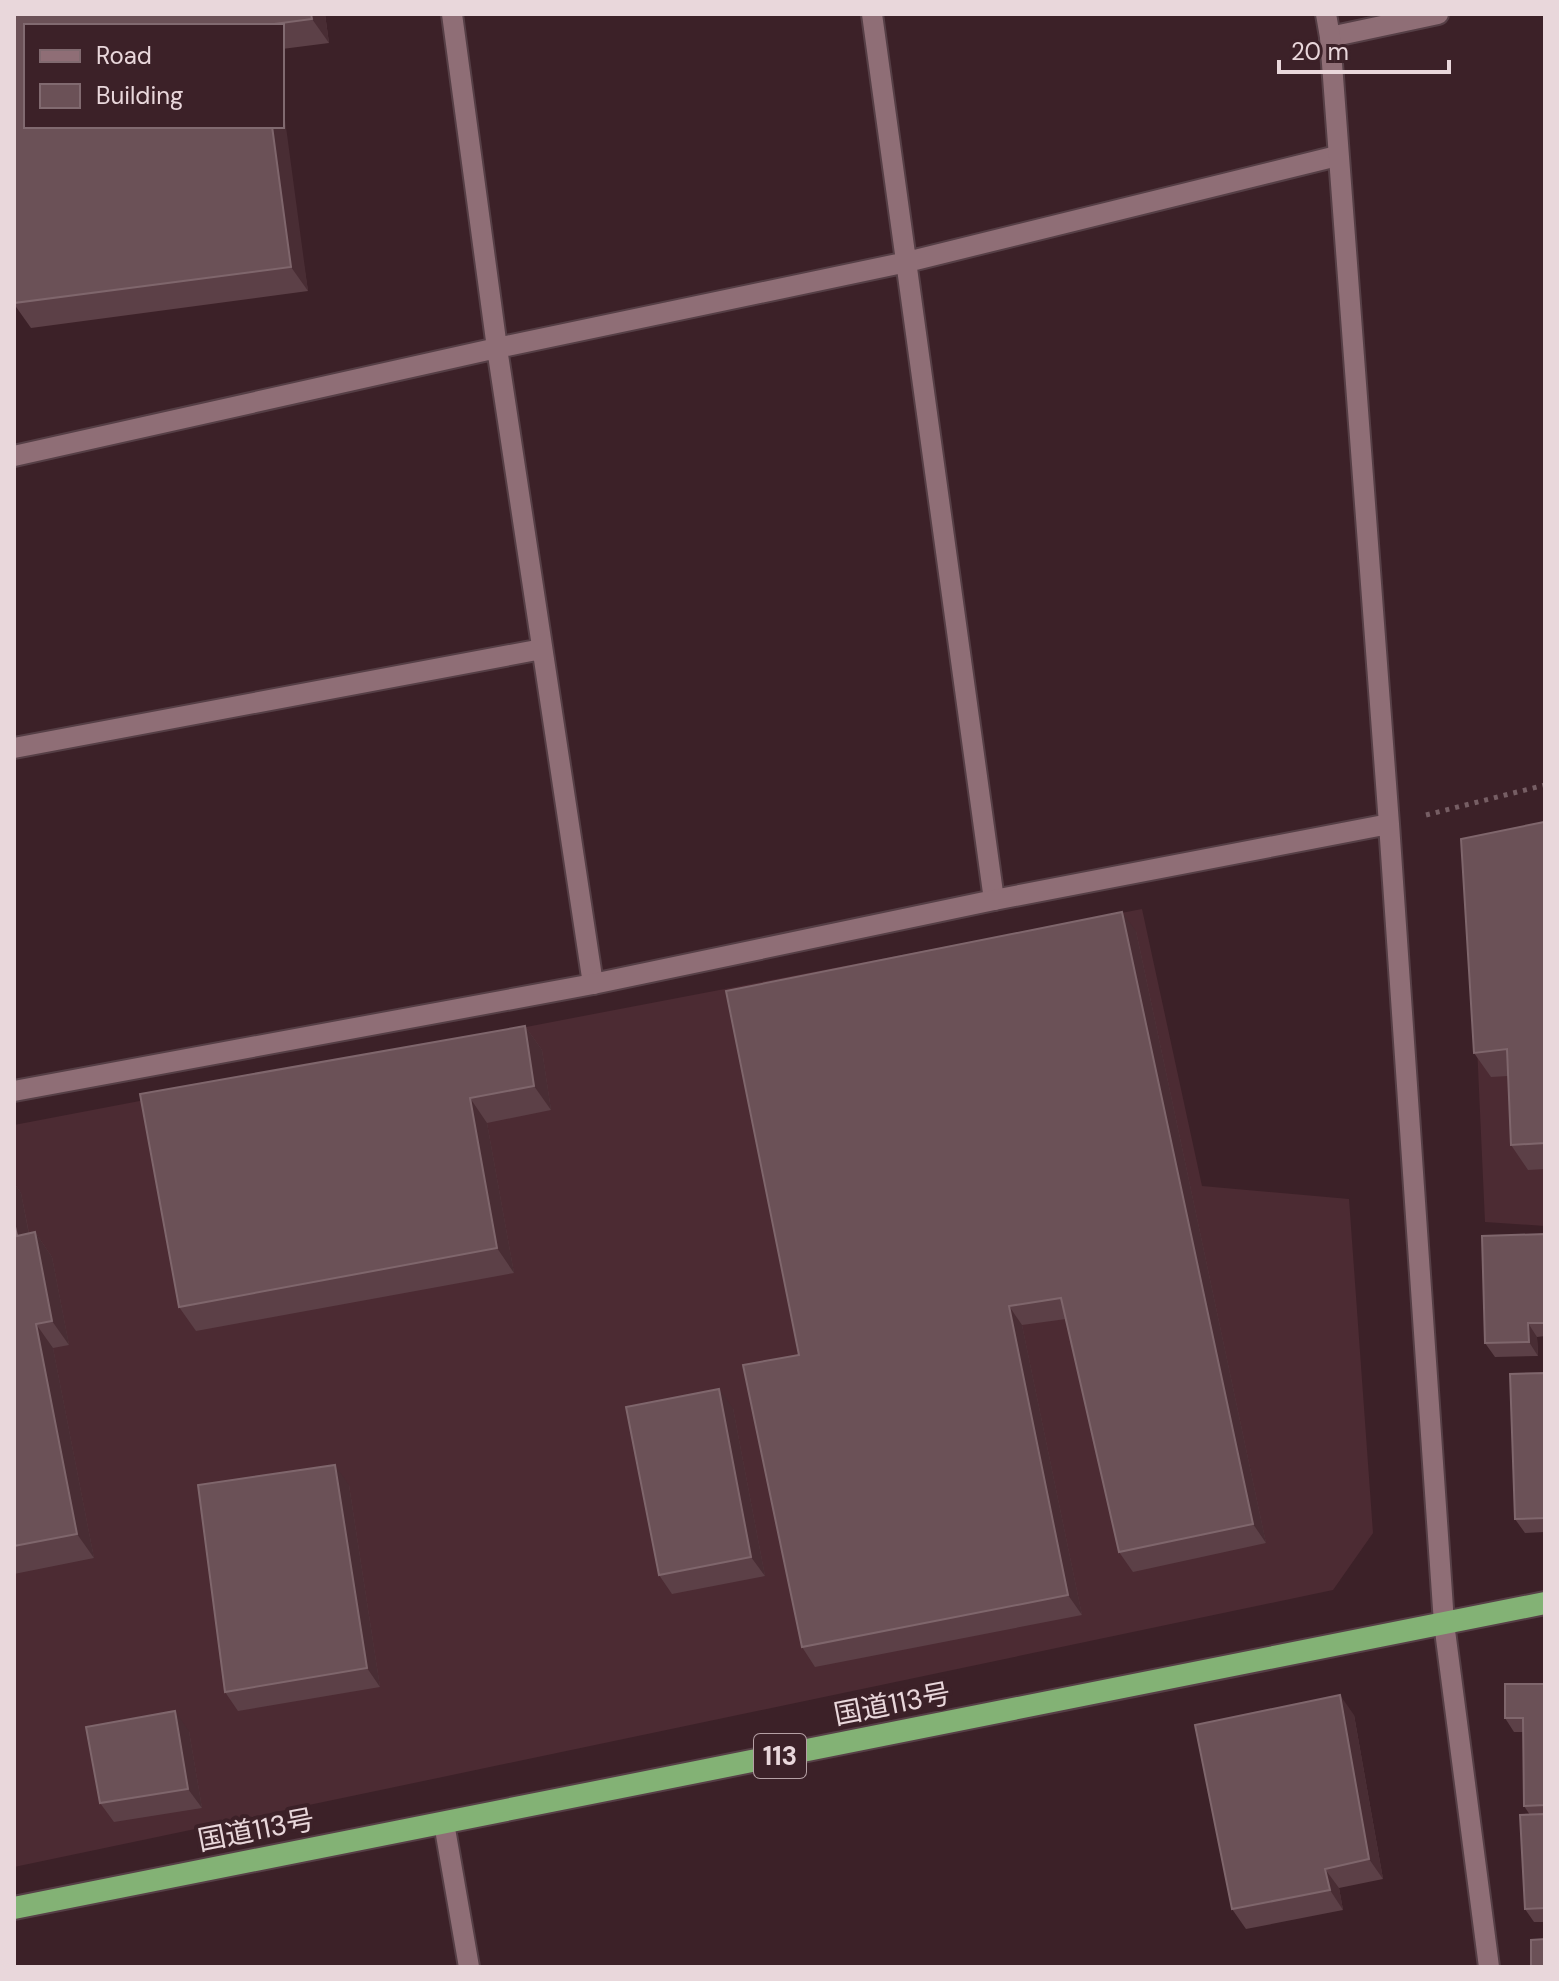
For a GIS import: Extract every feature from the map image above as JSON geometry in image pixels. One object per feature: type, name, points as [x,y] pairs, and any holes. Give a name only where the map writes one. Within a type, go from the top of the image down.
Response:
[{"type":"highway","name":"国道113号","points":[[14,1908],[1545,1603]]},
{"type":"street","points":[[452,14],[497,348],[593,984]]},
{"type":"street","points":[[872,14],[994,900]]},
{"type":"street","points":[[1326,14],[1389,824],[1444,1623],[1489,1967]]},
{"type":"street","points":[[1330,37],[1438,14]]},
{"type":"street","points":[[14,456],[497,348],[907,262],[1337,156]]},
{"type":"street","points":[[14,748],[542,649]]},
{"type":"street","points":[[14,1091],[593,984],[994,900],[1389,824]]},
{"type":"street","points":[[444,1823],[469,1967]]},
{"type":"path","points":[[1389,824],[1545,785]]},
{"type":"shaded area","points":[[1545,829],[1545,1226],[1485,1222],[1468,847]]},
{"type":"shaded area","points":[[1142,909],[1202,1186],[1349,1199],[1373,1533],[1333,1590],[14,1867],[14,1125]]},
{"type":"building","points":[[14,14],[311,14],[312,19],[274,24],[24,24],[24,128],[272,128],[291,267],[14,303]]},
{"type":"building","points":[[1544,822],[1545,1143],[1511,1145],[1507,1049],[1474,1053],[1461,839]]},
{"type":"building","points":[[1122,912],[1253,1524],[1119,1552],[1061,1298],[1009,1306],[1068,1595],[802,1647],[743,1365],[799,1355],[726,991]]},
{"type":"building","points":[[525,1026],[534,1086],[470,1098],[497,1248],[179,1307],[140,1094]]},
{"type":"building","points":[[14,1222],[17,1236],[35,1232],[52,1321],[36,1324],[77,1534],[14,1546]]},
{"type":"building","points":[[1545,1234],[1545,1323],[1528,1323],[1529,1342],[1485,1343],[1482,1236]]},
{"type":"building","points":[[1545,1373],[1545,1518],[1515,1519],[1510,1374]]},
{"type":"building","points":[[719,1389],[751,1557],[659,1575],[626,1407]]},
{"type":"building","points":[[335,1465],[367,1668],[225,1692],[198,1485]]},
{"type":"building","points":[[1505,1684],[1545,1684],[1545,1805],[1524,1806],[1523,1718],[1505,1718]]},
{"type":"building","points":[[1340,1695],[1369,1859],[1325,1869],[1330,1890],[1232,1909],[1195,1725]]},
{"type":"building","points":[[175,1711],[188,1789],[100,1803],[86,1727]]},
{"type":"building","points":[[1545,1814],[1545,1908],[1525,1909],[1520,1815]]},
{"type":"building","points":[[1545,1939],[1545,1967],[1531,1967],[1531,1940]]}]
